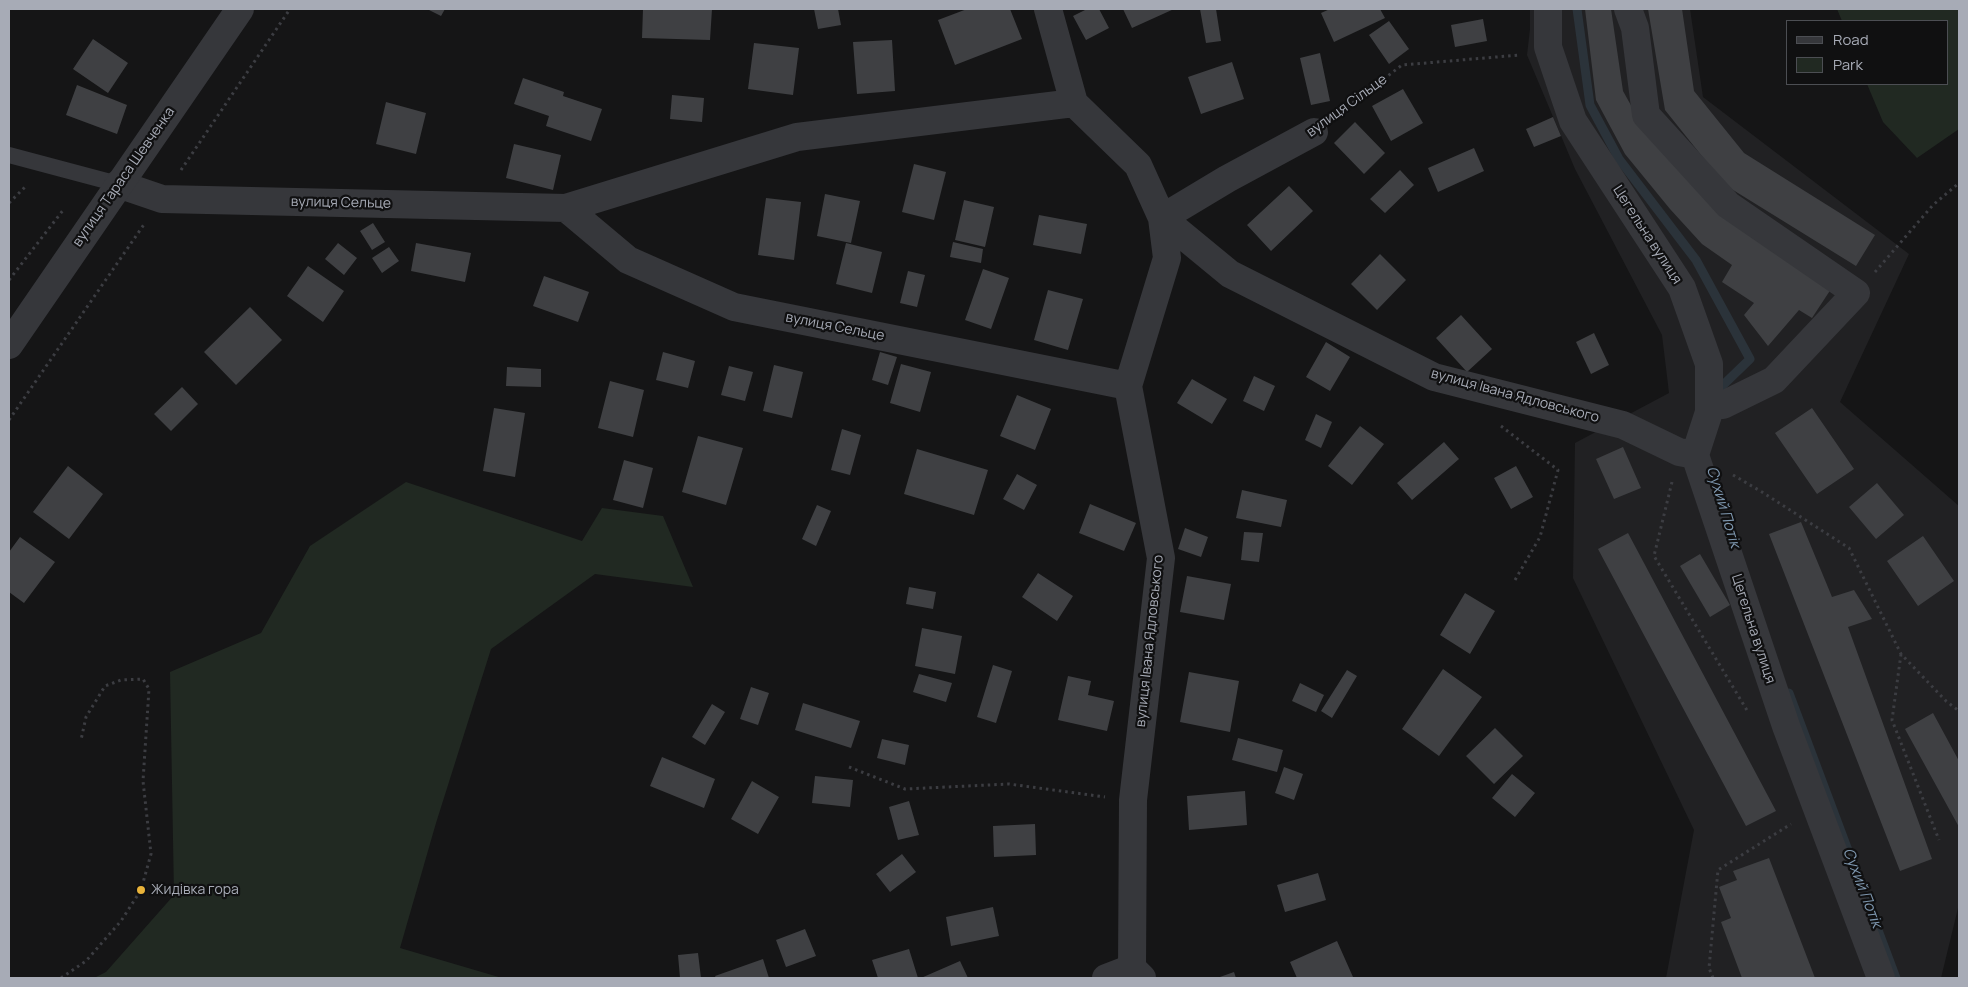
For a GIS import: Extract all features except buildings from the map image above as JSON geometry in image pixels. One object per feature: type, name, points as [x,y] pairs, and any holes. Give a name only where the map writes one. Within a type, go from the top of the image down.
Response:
[{"type":"street","name":"вулиця Тараса Шевченка","points":[[9,345],[240,9]]},
{"type":"street","points":[[1048,9],[1074,103]]},
{"type":"street","name":"Цегельна вулиця","points":[[1548,9],[1548,48],[1573,121],[1682,288],[1706,355],[1709,364],[1708,412],[1687,453],[1786,726],[1881,978]]},
{"type":"street","points":[[1628,9],[1635,28],[1646,114],[1728,204],[1856,293],[1774,380],[1723,405]]},
{"type":"street","name":"вулиця Сельце","points":[[118,184],[162,199],[566,208],[797,137],[1074,103]]},
{"type":"street","name":"вулиця Івана Ядловського","points":[[1074,103],[1138,165],[1162,218],[1167,258],[1128,386],[1161,558],[1133,800],[1137,973]]},
{"type":"street","name":"вулиця Сільце","points":[[1162,218],[1227,179],[1314,132]]},
{"type":"street","name":"вулиця Сельце","points":[[566,208],[628,260],[734,307],[1128,386]]},
{"type":"street","name":"вулиця Івана Ядловського","points":[[1162,218],[1230,274],[1434,377],[1623,425],[1687,453]]},
{"type":"street","points":[[1106,978],[1137,973]]},
{"type":"lane","points":[[9,156],[118,184]]},
{"type":"path","name":"вулиця Сільце","points":[[1314,132],[1402,65],[1527,55],[1548,48]]},
{"type":"path","points":[[1856,293],[1933,205],[1959,183]]},
{"type":"path","points":[[9,280],[64,209]]},
{"type":"path","points":[[1494,421],[1558,470],[1540,537],[1515,580]]},
{"type":"path","points":[[1752,718],[1654,556],[1687,453],[1762,492],[1848,548],[1901,654],[1946,702],[1959,710]]},
{"type":"path","points":[[1901,654],[1892,720],[1939,840]]},
{"type":"path","points":[[61,978],[86,962],[121,920],[141,890],[151,854],[143,781],[149,689],[143,679],[121,680],[105,686],[86,717],[81,740]]},
{"type":"path","points":[[849,766],[906,789],[1009,784],[1133,800]]},
{"type":"path","points":[[1713,978],[1710,968],[1718,870],[1796,821]]},
{"type":"shaded area","points":[[1530,9],[1690,9],[1703,97],[1909,254],[1840,402],[1959,506],[1959,904],[1941,978],[1666,978],[1694,830],[1573,578],[1575,443],[1669,393],[1662,335],[1575,169],[1527,55]]},
{"type":"green space","points":[[1837,9],[1959,9],[1959,129],[1917,158],[1883,122],[1867,85],[1948,85],[1948,20],[1842,20]]},
{"type":"green space","points":[[406,482],[582,541],[602,508],[663,516],[693,587],[595,574],[491,649],[436,823],[400,948],[502,978],[94,978],[106,972],[174,895],[170,672],[261,633],[310,546]]},
{"type":"waterway","name":"Сухий Потік","points":[[1577,9],[1590,105],[1619,159],[1696,260],[1750,359],[1720,388],[1719,394]]},
{"type":"waterway","name":"Сухий Потік","points":[[1789,693],[1896,978]]},
{"type":"place","name":"Жидівка гора","points":[[141,890]]}]
